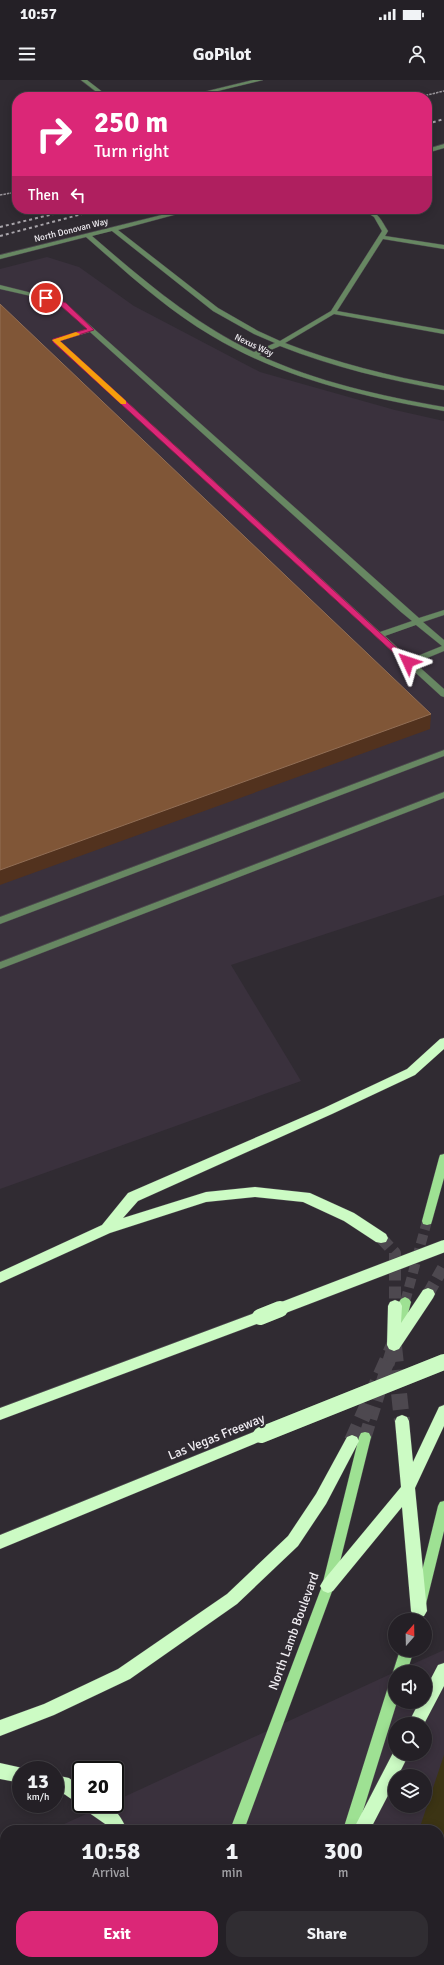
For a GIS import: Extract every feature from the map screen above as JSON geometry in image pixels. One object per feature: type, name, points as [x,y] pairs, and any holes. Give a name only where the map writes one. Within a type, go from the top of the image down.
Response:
[{"type":"highway","points":[[106,1229],[133,1197],[328,1111],[411,1072],[444,1042]]},
{"type":"highway","points":[[0,1278],[106,1229],[206,1197],[255,1192],[305,1197],[349,1217],[381,1238]]},
{"type":"highway","points":[[0,1414],[444,1246]]},
{"type":"highway","points":[[400,1304],[394,1344],[428,1294]]},
{"type":"highway","name":"Las Vegas Freeway","points":[[0,1542],[444,1362]]},
{"type":"highway","points":[[328,1586],[407,1490],[444,1411]]},
{"type":"highway","points":[[402,1421],[417,1613]]},
{"type":"highway","points":[[0,1728],[48,1710],[124,1674],[178,1638],[232,1599],[293,1541],[359,1439]]},
{"type":"highway","points":[[420,1717],[444,1670]]},
{"type":"highway","points":[[364,1825],[396,1761]]},
{"type":"highway","points":[[0,1771],[12,1773]]},
{"type":"highway","points":[[104,1813],[114,1820],[116,1825]]},
{"type":"main road","points":[[427,1221],[444,1158]]},
{"type":"main road","name":"North Lamb Boulevard","points":[[239,1825],[328,1586],[359,1439]]},
{"type":"main road","points":[[418,1613],[444,1506]]},
{"type":"main road","points":[[352,1825],[388,1709]]},
{"type":"street","points":[[84,80],[100,92]]},
{"type":"street","points":[[208,92],[260,80]]},
{"type":"street","points":[[432,150],[444,146]]},
{"type":"street","name":"North Donovan Way","points":[[0,257],[173,214]]},
{"type":"street","points":[[254,355],[281,343],[333,312],[385,231],[373,214]]},
{"type":"street","name":"Nexus Way","points":[[113,229],[231,319],[281,343],[333,364],[362,372],[444,388]]},
{"type":"street","name":"Nexus Way","points":[[87,235],[175,308],[234,346],[298,372],[364,392],[444,409]]},
{"type":"street","points":[[381,237],[444,247]]},
{"type":"street","points":[[0,287],[46,298],[63,304],[444,644]]},
{"type":"street","points":[[333,312],[444,332]]},
{"type":"street","points":[[91,330],[55,340],[444,694]]},
{"type":"street","points":[[379,635],[444,612]]},
{"type":"street","points":[[408,662],[444,648]]},
{"type":"street","points":[[0,921],[444,753]]},
{"type":"street","points":[[0,966],[444,795]]},
{"type":"path","points":[[432,94],[444,91]]},
{"type":"path","points":[[0,195],[12,193]]},
{"type":"shaded area","points":[[47,257],[79,267],[134,306],[260,372],[395,410],[444,421],[444,895],[231,965],[301,1081],[0,1189],[0,269]]},
{"type":"shaded area","points":[[444,1650],[444,1825],[62,1825],[88,1813],[124,1813],[124,1797],[388,1675],[388,1709],[432,1709],[432,1665],[411,1665],[428,1657],[432,1657],[432,1655]]},
{"type":"sand","points":[[444,1755],[444,1825],[421,1825],[425,1813],[432,1813],[432,1791]]},
{"type":"building","points":[[0,304],[431,714],[0,870]]},
{"type":"tunnel","points":[[405,1302],[427,1221]]},
{"type":"tunnel","points":[[381,1238],[395,1253],[395,1306]]},
{"type":"tunnel","points":[[428,1294],[444,1266]]},
{"type":"tunnel","points":[[365,1437],[394,1345]]},
{"type":"tunnel","points":[[352,1441],[394,1345]]},
{"type":"tunnel","points":[[394,1346],[402,1421]]},
{"type":"railway","points":[[432,123],[444,119]]},
{"type":"railway","points":[[0,227],[53,214]]},
{"type":"railway","points":[[0,236],[82,214]]},
{"type":"slow traffic","points":[[76,334],[55,340],[124,403]]},
{"type":"route","points":[[46,298],[63,304],[91,330],[55,340],[408,662]]}]
